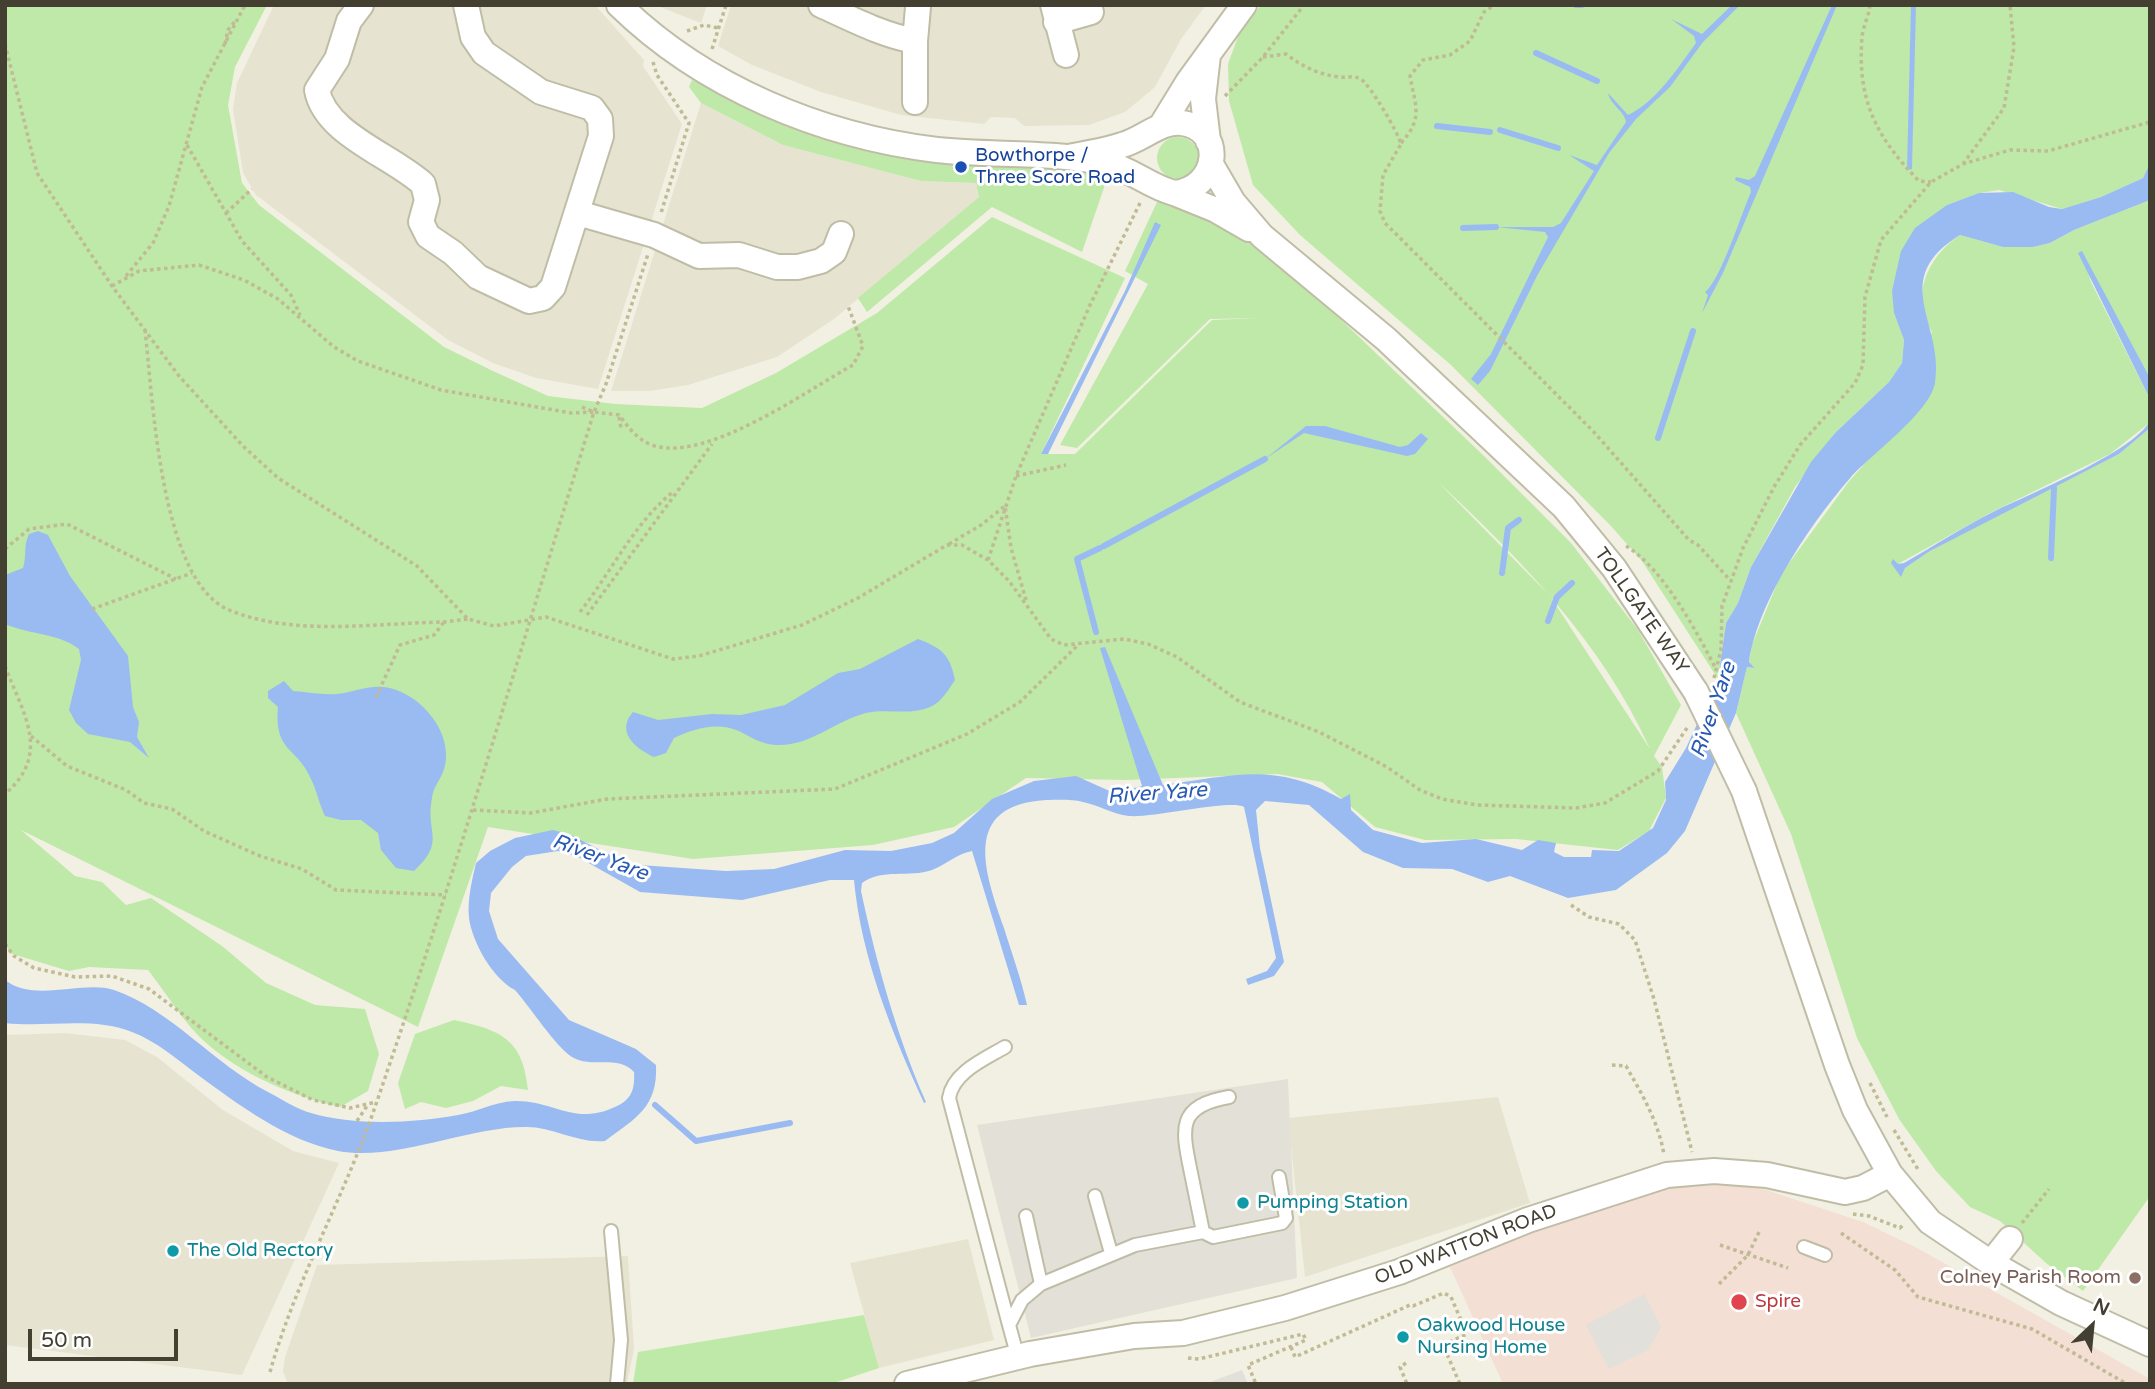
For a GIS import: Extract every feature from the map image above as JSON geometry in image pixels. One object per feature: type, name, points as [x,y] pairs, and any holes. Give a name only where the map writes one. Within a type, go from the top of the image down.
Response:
[{"type":"street","points":[[361,5],[349,21],[337,59],[317,90],[320,105],[333,123],[423,184],[427,200],[421,222],[428,236],[453,253],[478,277],[529,301],[543,298],[553,286],[578,213],[601,136],[600,119],[592,108],[541,92],[509,73],[485,53],[473,37],[466,5]]},
{"type":"street","points":[[619,5],[664,45],[745,94],[841,130],[937,149],[1069,157],[1124,145],[1158,129],[1184,124],[1196,128],[1208,141]]},
{"type":"street","points":[[821,5],[863,22],[880,33],[915,41]]},
{"type":"street","points":[[1208,54],[1203,99],[1212,166],[1198,187],[1162,189],[1143,158],[1146,143],[1158,129],[1208,54],[1244,5]]},
{"type":"street","points":[[915,102],[918,7]]},
{"type":"street","points":[[1066,55],[1054,14],[1091,12]]},
{"type":"street","name":"TOLLGATE WAY","points":[[1069,157],[1108,164],[1216,210],[1262,236]]},
{"type":"street","name":"TOLLGATE WAY","points":[[1212,166],[1233,202],[1262,236],[1386,339],[1564,508],[1614,568],[1696,692],[1744,791],[1837,1065],[1855,1110],[1890,1174]]},
{"type":"street","points":[[578,213],[654,235],[699,256],[739,255],[777,267],[798,267],[821,261],[834,252],[841,234]]},
{"type":"street","name":"OLD WATTON ROAD","points":[[907,1384],[1017,1358],[1134,1336],[1183,1333],[1285,1308],[1399,1272],[1528,1220],[1667,1175],[1695,1172],[1768,1175],[1845,1192],[1863,1188],[1890,1174]]},
{"type":"street","points":[[1890,1174],[1930,1222],[1991,1263],[2061,1303],[2149,1344]]},
{"type":"street","points":[[1991,1263],[2010,1239]]},
{"type":"lane","points":[[1005,1047],[959,1077],[950,1089],[948,1098],[1017,1358]]},
{"type":"lane","points":[[1203,1232],[1183,1135],[1188,1116],[1208,1101],[1229,1097]]},
{"type":"lane","points":[[1009,1325],[1022,1300],[1041,1284],[1111,1253],[1135,1245],[1203,1232],[1213,1237],[1282,1223],[1286,1218],[1279,1177]]},
{"type":"lane","points":[[1095,1196],[1111,1253]]},
{"type":"lane","points":[[1026,1216],[1041,1284]]},
{"type":"lane","points":[[611,1231],[621,1340],[617,1384]]},
{"type":"lane","points":[[1804,1247],[1825,1255]]},
{"type":"path","points":[[121,281],[136,267],[153,243],[169,206],[202,87],[245,5]]},
{"type":"path","points":[[719,56],[711,51],[726,5]]},
{"type":"path","points":[[1221,100],[1263,57],[1304,5]]},
{"type":"path","points":[[1494,5],[1484,12],[1470,41],[1455,48],[1450,55],[1423,60],[1410,76],[1418,108],[1411,133],[1401,144],[1383,175],[1380,211],[1385,223],[1593,431],[1730,580]]},
{"type":"path","points":[[1870,5],[1862,35],[1862,87],[1869,112],[1898,159],[1919,181],[1931,182]]},
{"type":"path","points":[[1963,164],[2004,108],[2014,47],[2010,5]]},
{"type":"path","points":[[687,31],[704,25],[718,28]]},
{"type":"path","points":[[5,44],[37,173],[112,286],[179,376],[243,446],[278,478],[417,566],[468,619],[479,625],[494,626],[546,617],[673,659],[699,656],[802,625],[858,598],[981,525],[1005,506]]},
{"type":"path","points":[[1263,57],[1286,54],[1306,69],[1362,80],[1398,133],[1401,144]]},
{"type":"path","points":[[651,64],[682,109]]},
{"type":"path","points":[[1743,548],[1774,486],[1800,445],[1854,383],[1863,365],[1866,346],[1865,297],[1881,240],[1931,182],[1963,164],[2010,150],[2048,151],[2150,122]]},
{"type":"path","points":[[187,144],[243,241],[291,295],[301,317]]},
{"type":"path","points":[[226,213],[252,189]]},
{"type":"path","points":[[988,560],[1016,476],[1090,305],[1140,201],[1162,189]]},
{"type":"path","points":[[112,286],[139,271],[200,265],[244,280],[278,299],[334,346],[358,361],[441,390],[571,413],[619,415]]},
{"type":"path","points":[[619,415],[632,435],[656,447],[713,442],[853,365],[863,346],[848,306]]},
{"type":"path","points":[[145,330],[164,486],[180,552],[207,597],[228,609],[254,618],[297,624],[444,622],[468,619]]},
{"type":"path","points":[[270,1372],[306,1270],[371,1117],[446,895],[598,404]]},
{"type":"path","points":[[582,407],[594,412]]},
{"type":"path","points":[[619,415],[621,428]]},
{"type":"path","points":[[587,615],[713,442]]},
{"type":"path","points":[[1016,476],[1066,465]]},
{"type":"path","points":[[580,612],[647,516],[679,487]]},
{"type":"path","points":[[1005,506],[1011,548],[1027,604]]},
{"type":"path","points":[[5,549],[29,529],[67,524],[176,579]]},
{"type":"path","points":[[1623,544],[1644,556],[1699,637],[1717,671]]},
{"type":"path","points":[[947,545],[962,545],[988,560],[1027,604],[1051,639],[1064,645],[1108,640],[1136,642],[1177,657],[1240,702],[1319,732],[1387,767],[1420,790],[1442,799],[1477,805],[1576,808],[1605,803]]},
{"type":"path","points":[[92,609],[192,573]]},
{"type":"path","points":[[376,697],[400,645],[434,635],[444,622]]},
{"type":"path","points":[[473,810],[531,813],[607,799],[835,789],[967,734],[1009,709],[1060,666],[1078,645]]},
{"type":"path","points":[[5,666],[31,736],[32,757],[22,779],[5,793]]},
{"type":"path","points":[[31,736],[67,766],[126,790],[144,803],[172,808],[204,831],[260,856],[302,869],[337,890],[446,895]]},
{"type":"path","points":[[1571,905],[1589,917],[1619,924],[1635,940],[1670,1063],[1695,1172]]},
{"type":"path","points":[[5,944],[15,956],[34,968],[75,977],[112,976],[149,989],[267,1077],[313,1100],[350,1108],[376,1102]]},
{"type":"path","points":[[1612,1065],[1626,1066],[1645,1098],[1662,1140],[1667,1175]]},
{"type":"path","points":[[358,1121],[369,1104]]},
{"type":"path","points":[[1888,1121],[1921,1174]]},
{"type":"path","points":[[2010,1239],[2049,1189]]},
{"type":"path","points":[[1844,1212],[1869,1216],[1900,1228],[1919,1211]]},
{"type":"path","points":[[1719,1284],[1748,1255],[1759,1232]]},
{"type":"path","points":[[1840,1233],[1895,1270],[1918,1297],[2032,1329],[2127,1384]]},
{"type":"path","points":[[1720,1245],[1788,1268]]},
{"type":"path","points":[[1290,1347],[1295,1357],[1403,1308],[1444,1293],[1451,1297],[1467,1334],[1443,1345],[1460,1384]]},
{"type":"path","points":[[1188,1358],[1199,1359],[1303,1334],[1306,1340],[1248,1365],[1256,1384]]},
{"type":"path","points":[[1406,1363],[1400,1367],[1408,1384]]},
{"type":"shaded area","points":[[274,5],[595,5],[644,60],[643,66],[682,124],[598,389],[536,378],[493,363],[448,340],[256,195],[243,173],[233,109],[237,83]]},
{"type":"shaded area","points":[[655,5],[707,5],[701,23]]},
{"type":"shaded area","points":[[731,5],[1206,5],[1181,39],[1155,87],[1125,112],[1089,125],[1024,126],[1015,118],[991,117],[984,124],[901,115],[821,92],[752,65],[718,46]]},
{"type":"shaded area","points":[[701,103],[783,145],[921,181],[976,183],[979,197],[834,319],[777,357],[688,385],[650,391],[611,391]]},
{"type":"shaded area","points":[[65,1033],[125,1040],[157,1057],[223,1110],[293,1151],[339,1163],[242,1375],[5,1345],[5,1035]]},
{"type":"shaded area","points":[[1288,1079],[1297,1278],[1031,1338],[977,1125]]},
{"type":"shaded area","points":[[1498,1097],[1530,1203],[1305,1277],[1288,1118]]},
{"type":"shaded area","name":"Spire","points":[[1707,1179],[1757,1187],[1863,1222],[1919,1249],[2150,1379],[2150,1384],[1503,1384],[1450,1267],[1572,1215],[1657,1184]]},
{"type":"shaded area","points":[[968,1239],[994,1340],[879,1368],[850,1263]]},
{"type":"shaded area","points":[[628,1256],[634,1349],[627,1384],[288,1384],[283,1371],[285,1357],[317,1265]]},
{"type":"shaded area","points":[[1644,1294],[1661,1327],[1648,1350],[1609,1369],[1586,1325]]},
{"type":"shaded area","points":[[1242,1370],[1248,1384],[1208,1383]]},
{"type":"green space","points":[[5,5],[267,5],[235,67],[228,105],[242,183],[259,205],[444,347],[548,396],[615,404],[702,408],[776,373],[877,313],[992,217],[1125,278],[1041,454],[1075,454],[1212,320],[1260,318],[1210,319],[1077,448],[1060,445],[1148,284],[1125,271],[1158,200],[1205,216],[1238,233],[1298,279],[1482,454],[1571,543],[1638,630],[1681,705],[1654,756],[1662,767],[1666,798],[1649,831],[1618,850],[1516,839],[1425,840],[1375,827],[1322,782],[1277,774],[1125,780],[1026,778],[954,827],[873,845],[693,859],[488,827],[418,1027],[21,830],[75,876],[102,882],[126,905],[151,898],[222,946],[266,983],[315,1005],[365,1009],[379,1054],[368,1091],[340,1107],[269,1083],[219,1054],[189,1026],[148,970],[89,967],[69,971],[9,953],[5,937]],"holes":[[[1438,482],[1500,541],[1547,592]],[[1551,598],[1609,674],[1650,749]]]},
{"type":"green space","points":[[1261,5],[2150,5],[2150,163],[2143,178],[2101,197],[2062,209],[1999,190],[1980,193],[1947,205],[1894,313],[1904,340],[1902,363],[1889,382],[1836,432],[1795,487],[1751,567],[1738,603],[1726,623],[1718,679],[1642,561],[1610,525],[1451,365],[1300,235],[1253,185],[1229,101],[1228,64],[1239,34]]},
{"type":"green space","points":[[692,80],[785,126],[864,146],[1109,173],[1082,252],[992,207],[867,312],[858,298],[979,197],[976,183],[921,181],[783,145],[701,103],[689,87]]},
{"type":"green space","points":[[1178,137],[1193,143],[1199,158],[1193,173],[1178,179],[1163,173],[1157,158],[1163,143]]},
{"type":"green space","points":[[2150,200],[2150,378],[2082,252],[2091,282],[2150,399],[2148,424],[2110,454],[1990,513],[1898,564],[1902,570],[1930,551],[1993,517],[2119,454],[2150,428],[2150,1196],[2083,1291],[2046,1263],[2000,1221],[1970,1207],[1936,1171],[1899,1119],[1857,1038],[1791,834],[1736,713],[1747,667],[1755,668],[1749,662],[1752,645],[1781,574],[1850,480],[1879,448],[1932,332],[1925,319],[1922,291],[1925,278],[1939,254],[1960,235],[2003,247],[2033,247],[2050,243],[2074,230]]},
{"type":"green space","points":[[454,1020],[484,1028],[506,1039],[521,1059],[528,1090],[501,1086],[473,1101],[446,1108],[421,1102],[405,1109],[398,1083],[415,1034]]},
{"type":"green space","points":[[864,1315],[879,1368],[831,1384],[633,1384],[638,1352]]},
{"type":"water","points":[[1732,5],[1740,5],[1703,42],[1670,87],[1636,119],[1609,153],[1538,274],[1490,371],[1478,385],[1471,379],[1491,354],[1548,237],[1545,232],[1496,227],[1553,227],[1561,223],[1594,171],[1569,155],[1597,165],[1626,122],[1608,93],[1628,115],[1648,102],[1696,43],[1694,36],[1671,19],[1702,34]]},
{"type":"water","points":[[1832,5],[1837,5],[1723,273],[1702,313],[1708,295],[1705,292],[1724,261],[1751,192],[1750,187],[1735,180],[1736,177],[1749,180],[1755,176]]},
{"type":"water","points":[[1911,5],[1916,5],[1912,169],[1907,170]]},
{"type":"water","name":"River Yare","points":[[2150,163],[2150,200],[2074,230],[2050,243],[2033,247],[2003,247],[1960,235],[1938,252],[1927,269],[1923,286],[1936,361],[1935,383],[1931,394],[1912,419],[1851,477],[1819,517],[1788,564],[1754,638],[1749,662],[1755,668],[1747,667],[1736,713],[1685,831],[1667,853],[1616,890],[1568,898],[1510,876],[1488,882],[1452,869],[1403,868],[1363,852],[1309,805],[1265,801],[1256,810],[1260,848],[1284,962],[1274,976],[1248,985],[1246,979],[1267,971],[1276,958],[1244,807],[1224,805],[1129,816],[1074,800],[1046,800],[1019,805],[1000,814],[990,828],[986,845],[986,865],[1027,1005],[1019,1005],[972,851],[932,870],[887,874],[862,883],[861,891],[881,972],[896,1025],[926,1102],[924,1103],[871,966],[863,937],[854,880],[830,880],[742,900],[640,892],[578,857],[558,851],[526,856],[512,867],[491,893],[489,911],[498,939],[569,1020],[636,1049],[656,1065],[653,1091],[643,1110],[605,1141],[586,1140],[527,1127],[481,1132],[384,1152],[338,1151],[300,1139],[264,1120],[158,1046],[132,1032],[85,1023],[5,1023],[5,980],[30,990],[102,988],[114,990],[154,1010],[248,1080],[311,1113],[346,1120],[423,1120],[465,1114],[514,1101],[541,1104],[576,1113],[602,1112],[617,1106],[629,1096],[633,1088],[634,1072],[620,1064],[587,1062],[572,1057],[551,1036],[515,990],[492,969],[474,938],[469,918],[469,897],[476,863],[490,851],[515,838],[553,830],[569,834],[614,857],[639,865],[726,871],[774,869],[845,850],[891,851],[932,843],[954,833],[992,799],[1034,781],[1076,776],[1114,793],[1142,786],[1100,648],[1105,647],[1163,785],[1233,775],[1274,775],[1317,787],[1341,799],[1350,794],[1351,810],[1373,830],[1422,843],[1476,839],[1522,850],[1538,840],[1556,843],[1554,852],[1564,857],[1591,857],[1592,850],[1619,851],[1653,828],[1666,800],[1665,782],[1686,748],[1718,679],[1726,623],[1738,603],[1751,567],[1811,462],[1836,432],[1889,382],[1902,363],[1904,340],[1894,313],[1892,291],[1901,251],[1915,228],[1947,205],[1979,193],[2013,192],[2049,207],[2062,209],[2101,197],[2143,178]]},
{"type":"water","points":[[1155,222],[1161,225],[1048,454],[1041,454],[1125,291]]},
{"type":"water","points":[[2082,251],[2150,378],[2150,399],[2078,253]]},
{"type":"water","points":[[2150,421],[2150,428],[2119,454],[1930,551],[1905,568],[1901,577],[1891,563],[1893,559],[1898,564],[1904,563],[1982,518],[2102,459],[2140,433]]},
{"type":"water","points":[[1306,426],[1325,426],[1400,447],[1408,445],[1421,433],[1428,439],[1415,454],[1407,456],[1304,433],[1265,459]]},
{"type":"water","points":[[38,531],[48,535],[70,576],[128,656],[133,707],[139,722],[137,737],[149,758],[130,742],[88,734],[76,723],[69,710],[81,660],[79,649],[63,640],[5,624],[5,575],[23,568],[27,538],[29,534]]},
{"type":"water","points":[[918,639],[944,654],[955,680],[938,702],[922,710],[866,713],[811,738],[788,745],[766,743],[724,727],[707,727],[674,738],[666,753],[654,757],[635,745],[627,733],[628,719],[633,712],[658,720],[712,714],[741,715],[785,705],[838,673],[860,669]]},
{"type":"water","points":[[284,681],[293,691],[320,694],[378,687],[396,690],[418,703],[436,722],[445,746],[445,765],[432,798],[433,836],[430,852],[414,871],[396,868],[381,850],[378,833],[361,820],[341,820],[325,816],[305,768],[283,741],[278,722],[278,707],[268,698],[268,691]]},
{"type":"waterway","points":[[1576,5],[1582,5]]},
{"type":"waterway","points":[[1536,53],[1597,81]]},
{"type":"waterway","points":[[1437,126],[1490,132]]},
{"type":"waterway","points":[[1500,130],[1558,148]]},
{"type":"waterway","points":[[1463,228],[1496,227]]},
{"type":"waterway","points":[[1658,438],[1693,331]]},
{"type":"waterway","points":[[1104,546],[1265,459]]},
{"type":"waterway","points":[[2051,558],[2054,488]]},
{"type":"waterway","points":[[1502,573],[1508,528],[1519,520]]},
{"type":"waterway","points":[[1096,632],[1077,559],[1100,548]]},
{"type":"waterway","points":[[1548,621],[1557,597],[1572,583]]},
{"type":"waterway","points":[[655,1105],[696,1141],[790,1123]]},
{"type":"place","name":"Bowthorpe / Three Score Road","points":[[961,167]]},
{"type":"place","name":"Pumping Station","points":[[1243,1203]]},
{"type":"place","name":"The Old Rectory","points":[[173,1251]]},
{"type":"place","name":"Colney Parish Room","points":[[2135,1278]]},
{"type":"place","name":"Spire","points":[[1739,1302]]},
{"type":"place","name":"Oakwood House Nursing Home","points":[[1403,1337]]}]
